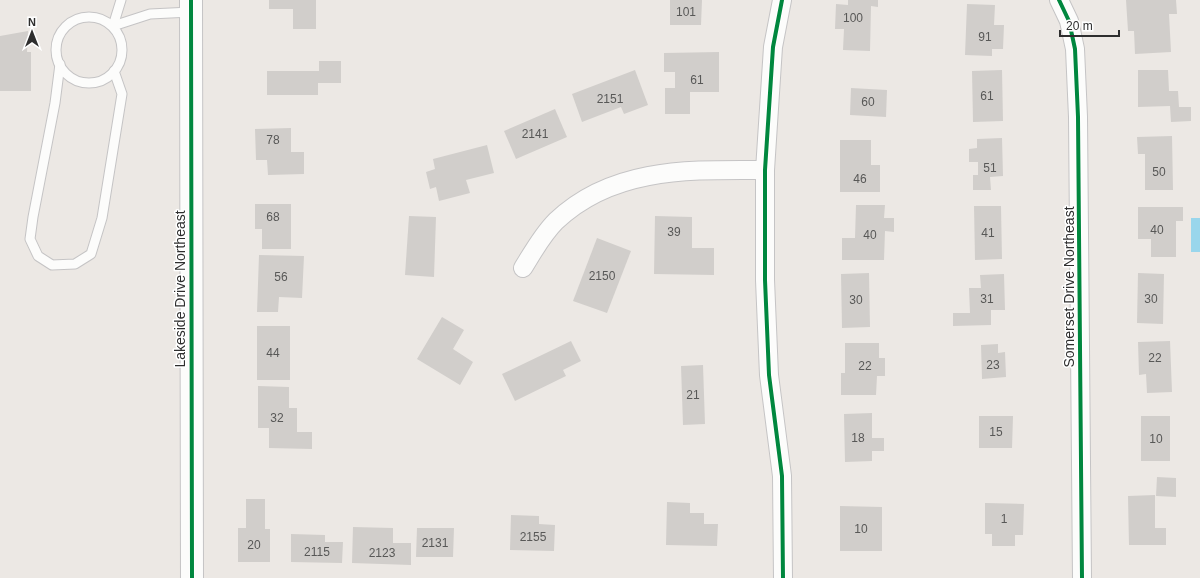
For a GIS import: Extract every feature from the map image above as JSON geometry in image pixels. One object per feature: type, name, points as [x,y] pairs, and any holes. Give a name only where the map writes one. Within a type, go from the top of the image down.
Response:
[{"type":"street","points":[[782,0],[773,47],[765,170],[765,280],[769,375],[782,476],[783,578]]},
{"type":"street","name":"Somerset Drive Northeast","points":[[1059,0],[1069,21],[1075,49],[1078,110],[1082,578]]},
{"type":"street","name":"Lakeside Drive Northeast","points":[[190,6],[192,578]]},
{"type":"street","points":[[523,268],[541,239],[556,221],[577,205],[597,193],[640,177],[663,173],[688,170],[765,170]]},
{"type":"lane","points":[[113,26],[121,0]]},
{"type":"lane","points":[[113,26],[150,14],[190,6]]},
{"type":"lane","points":[[84,17],[95,17],[104,20],[113,26],[122,44],[120,63],[114,71],[106,78],[96,82],[85,82],[75,79],[66,73],[60,64],[57,55],[57,44],[60,34],[66,26],[75,20],[84,17]]},
{"type":"lane","points":[[60,64],[55,103],[30,239],[38,256],[52,265],[75,264],[91,254],[102,218],[122,94],[114,71]]},
{"type":"water","points":[[1191,218],[1200,218],[1200,252],[1191,252]]},
{"type":"building","points":[[269,0],[316,0],[316,29],[293,29],[293,9],[269,9]]},
{"type":"building","points":[[670,0],[702,0],[701,25],[670,25]]},
{"type":"building","points":[[848,0],[878,0],[878,7],[871,6],[870,51],[843,50],[844,29],[835,29],[836,4],[848,5]]},
{"type":"building","points":[[1126,0],[1176,0],[1177,14],[1169,14],[1171,52],[1135,54],[1134,31],[1128,31]]},
{"type":"building","points":[[967,4],[995,5],[994,25],[1004,25],[1003,49],[992,49],[992,56],[965,55]]},
{"type":"building","points":[[28,31],[27,52],[31,52],[31,91],[0,91],[0,36]]},
{"type":"building","points":[[719,52],[719,92],[690,92],[690,114],[665,114],[665,88],[675,88],[675,72],[664,72],[664,53]]},
{"type":"building","points":[[319,61],[341,61],[341,83],[318,83],[318,95],[267,95],[267,71],[319,71]]},
{"type":"building","points":[[635,70],[648,105],[624,114],[621,107],[582,122],[572,94]]},
{"type":"building","points":[[1002,70],[1003,121],[973,122],[972,71]]},
{"type":"building","points":[[1138,70],[1168,70],[1169,91],[1178,91],[1179,107],[1191,107],[1191,121],[1171,122],[1170,106],[1138,107]]},
{"type":"building","points":[[851,88],[887,90],[886,117],[850,115]]},
{"type":"building","points":[[555,109],[567,137],[516,159],[504,131]]},
{"type":"building","points":[[291,128],[291,152],[304,152],[304,174],[268,175],[267,160],[256,160],[255,129]]},
{"type":"building","points":[[1172,136],[1173,190],[1145,190],[1145,154],[1138,154],[1137,137]]},
{"type":"building","points":[[1002,138],[1003,176],[990,177],[991,190],[973,190],[973,175],[978,175],[978,162],[969,162],[969,149],[977,148],[977,139]]},
{"type":"building","points":[[840,140],[871,140],[871,165],[880,165],[880,192],[840,192]]},
{"type":"building","points":[[487,145],[494,173],[466,180],[470,193],[439,201],[436,187],[430,189],[426,172],[435,169],[433,159]]},
{"type":"building","points":[[255,204],[291,204],[291,249],[262,249],[262,229],[255,229]]},
{"type":"building","points":[[856,205],[885,205],[884,218],[894,218],[894,232],[885,231],[884,260],[842,260],[842,238],[855,238]]},
{"type":"building","points":[[974,206],[1001,206],[1002,259],[975,260]]},
{"type":"building","points":[[1138,207],[1183,207],[1183,221],[1176,221],[1176,257],[1151,257],[1151,239],[1138,239]]},
{"type":"building","points":[[409,216],[436,217],[434,277],[405,275]]},
{"type":"building","points":[[655,216],[692,217],[692,248],[714,248],[714,275],[654,274]]},
{"type":"building","points":[[597,238],[631,251],[607,313],[573,301]]},
{"type":"building","points":[[259,255],[304,256],[302,298],[279,297],[278,312],[257,312]]},
{"type":"building","points":[[869,273],[870,327],[842,328],[841,274]]},
{"type":"building","points":[[1138,273],[1164,274],[1163,324],[1137,323]]},
{"type":"building","points":[[1004,274],[1005,310],[991,310],[991,325],[953,326],[953,313],[970,313],[969,288],[981,288],[980,275]]},
{"type":"building","points":[[442,317],[464,330],[453,349],[473,362],[460,385],[417,359]]},
{"type":"building","points":[[257,326],[290,326],[290,380],[257,380]]},
{"type":"building","points":[[571,341],[581,361],[563,370],[566,376],[515,401],[502,374]]},
{"type":"building","points":[[1170,341],[1172,392],[1147,393],[1146,374],[1139,375],[1138,342]]},
{"type":"building","points":[[845,343],[879,343],[879,358],[885,358],[885,376],[877,376],[876,395],[841,395],[841,373],[845,373]]},
{"type":"building","points":[[998,344],[998,353],[1005,352],[1006,377],[982,379],[981,345]]},
{"type":"building","points":[[703,365],[705,424],[683,425],[681,366]]},
{"type":"building","points":[[258,386],[289,387],[289,408],[297,408],[297,432],[312,432],[312,449],[269,448],[269,428],[258,428]]},
{"type":"building","points":[[872,413],[872,438],[884,438],[884,451],[872,451],[872,461],[845,462],[844,414]]},
{"type":"building","points":[[979,416],[1013,416],[1012,448],[979,448]]},
{"type":"building","points":[[1141,416],[1170,416],[1170,461],[1141,461]]},
{"type":"building","points":[[1157,477],[1176,478],[1176,497],[1156,496]]},
{"type":"building","points":[[1155,495],[1155,528],[1166,528],[1166,545],[1129,545],[1128,496]]},
{"type":"building","points":[[246,499],[265,499],[265,529],[270,529],[270,562],[238,562],[238,528],[246,528]]},
{"type":"building","points":[[667,502],[690,503],[690,513],[704,513],[704,524],[718,524],[717,546],[666,545]]},
{"type":"building","points":[[985,503],[1024,504],[1023,535],[1015,535],[1015,546],[992,546],[992,534],[985,534]]},
{"type":"building","points":[[840,506],[882,507],[882,551],[840,551]]},
{"type":"building","points":[[511,515],[539,516],[539,524],[555,525],[554,551],[510,550]]},
{"type":"building","points":[[353,527],[393,528],[393,543],[411,543],[411,565],[352,563]]},
{"type":"building","points":[[417,528],[454,528],[453,557],[416,557]]},
{"type":"building","points":[[291,534],[325,535],[325,542],[343,542],[342,563],[291,562]]},
{"type":"cycle path","points":[[191,0],[192,578]]},
{"type":"cycle path","points":[[782,0],[773,47],[765,170],[765,280],[769,375],[782,476],[783,578]]},
{"type":"cycle path","points":[[1059,0],[1069,21],[1075,49],[1078,117],[1082,578]]}]
